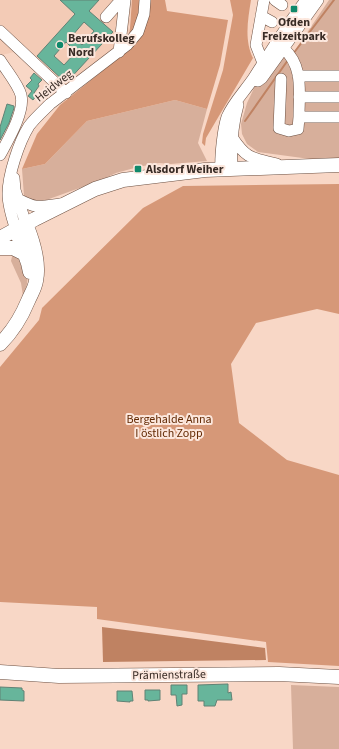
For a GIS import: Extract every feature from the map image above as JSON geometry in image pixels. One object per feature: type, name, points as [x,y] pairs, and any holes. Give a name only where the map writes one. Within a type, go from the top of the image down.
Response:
[{"type":"main road","points":[[0,238],[95,189],[123,180],[197,171],[339,165]]},
{"type":"main road","points":[[21,227],[25,254],[30,272],[28,300]]},
{"type":"main road","points":[[0,344],[19,321],[35,284],[37,271],[34,250],[21,227]]},
{"type":"main road","points":[[0,248],[13,248],[25,254]]},
{"type":"main road","name":"Prämienstraße","points":[[0,672],[59,676],[279,674],[339,677]]},
{"type":"street","points":[[106,17],[122,0]]},
{"type":"street","points":[[119,52],[125,0]]},
{"type":"street","name":"Heidweg","points":[[21,227],[11,215],[8,194],[9,182],[17,152],[29,127],[39,114],[127,45],[138,32],[144,14],[145,0]]},
{"type":"street","points":[[263,63],[256,45],[264,0]]},
{"type":"street","points":[[227,169],[221,154],[226,120],[231,109],[306,0]]},
{"type":"street","points":[[252,80],[258,81],[288,53],[318,0]]},
{"type":"street","points":[[261,16],[272,22]]},
{"type":"street","points":[[0,31],[66,93]]},
{"type":"street","points":[[281,79],[279,128],[289,130],[298,129],[298,68],[288,53]]},
{"type":"street","points":[[0,60],[20,94],[22,104],[19,116],[0,155]]},
{"type":"street","points":[[298,76],[339,76]]},
{"type":"street","points":[[227,169],[240,97]]},
{"type":"street","points":[[299,97],[339,97]]},
{"type":"street","points":[[299,117],[339,117]]},
{"type":"street","points":[[232,137],[240,149],[249,157],[288,167]]},
{"type":"street","name":"Heidweg","points":[[14,164],[14,186],[18,199],[21,227]]},
{"type":"street","points":[[18,199],[32,206],[39,207],[66,203]]},
{"type":"shaded area","name":"Berufskolleg Nord","points":[[0,0],[132,0],[128,39],[61,93],[14,52],[2,55],[0,54]]},
{"type":"shaded area","points":[[329,0],[339,0],[339,158],[310,159],[258,152],[247,144],[242,134],[241,124],[247,103],[256,84],[286,53],[294,52]]},
{"type":"shaded area","points":[[175,100],[207,109],[198,143],[207,161],[171,164],[159,163],[138,167],[116,173],[99,181],[38,203],[24,196],[22,169],[45,164],[87,121]]},
{"type":"shaded area","points":[[13,252],[20,259],[26,274],[27,284],[23,296],[21,283],[11,261]]},
{"type":"shaded area","points":[[102,627],[265,648],[266,660],[103,662]]},
{"type":"shaded area","points":[[291,685],[339,687],[339,749],[293,749]]},
{"type":"green space","points":[[132,0],[165,0],[167,11],[228,20],[220,65],[207,109],[175,100],[87,121],[45,164],[22,169],[37,134],[60,105],[126,52],[130,28]]},
{"type":"green space","points":[[230,0],[251,0],[248,22],[248,44],[253,58],[206,138],[205,146],[202,143],[203,134],[223,70],[233,15]]},
{"type":"green space","name":"Bergehalde Anna I östlich Zopp","points":[[339,184],[339,314],[317,309],[256,323],[231,364],[239,423],[287,460],[339,475],[339,666],[268,662],[266,642],[97,619],[97,607],[0,602],[0,367],[39,320],[42,308],[143,208],[183,186]]},
{"type":"building","points":[[60,0],[99,0],[89,11],[113,32],[66,83],[37,56],[75,14]],"holes":[[[84,22],[94,31],[82,45],[72,36]],[[66,42],[76,52],[64,65],[54,56]]]},
{"type":"building","points":[[34,73],[42,80],[38,84],[39,86],[34,93],[37,95],[33,100],[28,96],[32,91],[26,86],[32,80],[30,78]]},
{"type":"building","points":[[7,104],[14,106],[14,108],[9,123],[0,140],[0,127]]},
{"type":"building","points":[[228,684],[228,693],[231,692],[232,700],[217,700],[215,706],[204,706],[204,701],[198,701],[198,685]]},
{"type":"building","points":[[171,685],[187,685],[187,694],[182,694],[182,705],[177,706],[176,695],[171,695]]},
{"type":"building","points":[[0,687],[22,688],[24,691],[24,701],[0,700]]},
{"type":"building","points":[[145,690],[160,690],[160,700],[145,700]]},
{"type":"building","points":[[117,691],[132,691],[133,701],[117,701]]},
{"type":"waterway","points":[[293,54],[334,0]]},
{"type":"waterway","points":[[245,121],[288,60]]},
{"type":"place","name":"Ofden Freizeitpark","points":[[294,9]]},
{"type":"place","name":"Berufskolleg Nord","points":[[60,45]]},
{"type":"place","name":"Alsdorf Weiher","points":[[138,169]]}]
